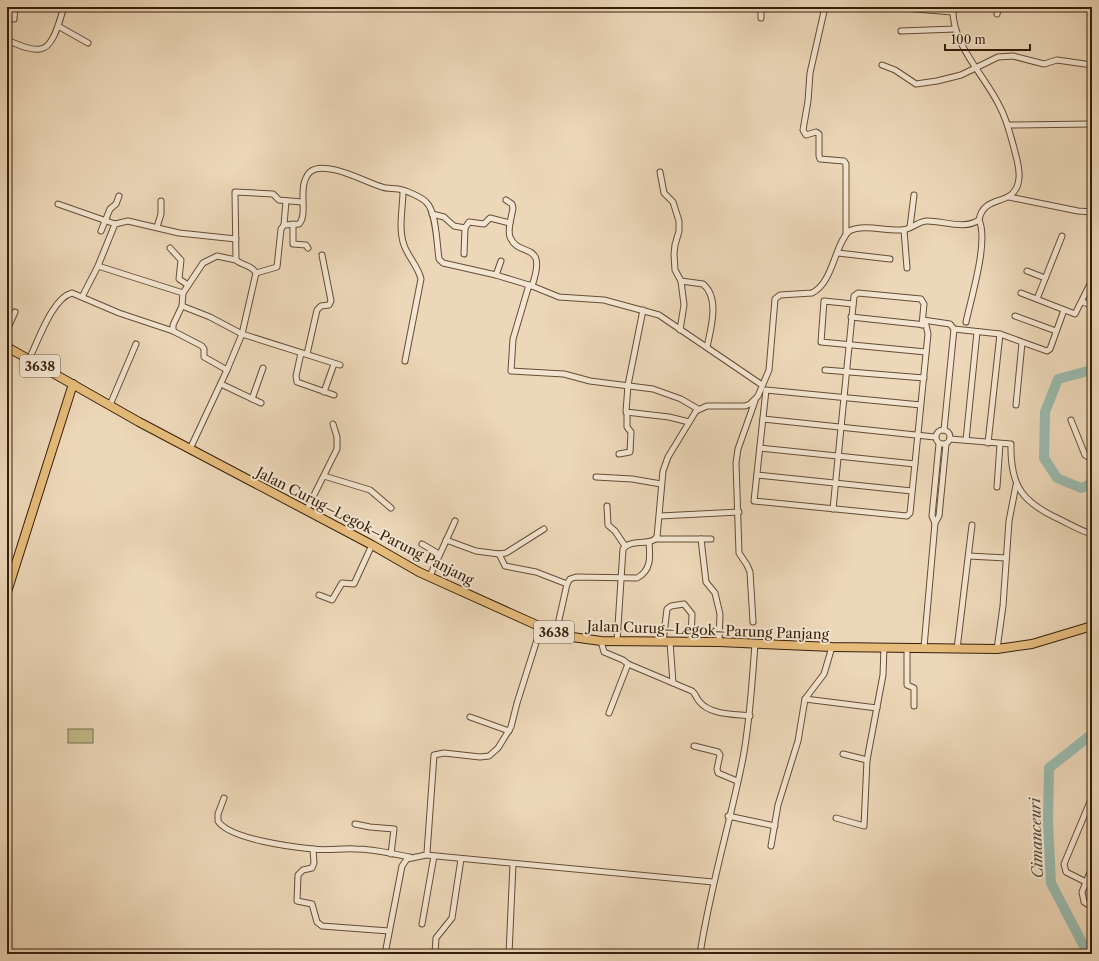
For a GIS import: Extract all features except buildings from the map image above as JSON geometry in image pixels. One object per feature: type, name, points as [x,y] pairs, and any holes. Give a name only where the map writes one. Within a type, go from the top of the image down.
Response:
[{"type":"main road","name":"Jalan Curug–Legok–Parung Panjang","points":[[7,347],[190,449],[430,576],[541,627],[577,639],[601,641],[719,642],[832,647],[997,649],[1032,644],[1092,626]]},
{"type":"main road","points":[[7,592],[73,384]]},
{"type":"street","points":[[14,18],[15,7]]},
{"type":"street","points":[[7,40],[42,49],[53,39],[64,7]]},
{"type":"street","points":[[761,7],[761,18]]},
{"type":"street","points":[[753,622],[750,572],[747,565],[738,553],[739,512],[737,456],[755,400],[766,377],[770,361],[773,303],[780,295],[812,292],[816,290],[823,282],[846,234],[846,164],[844,161],[820,159],[818,156],[819,134],[816,132],[806,135],[803,130],[808,101],[810,73],[825,7]]},
{"type":"street","points":[[892,7],[952,9],[955,29],[970,59],[1001,108],[1008,125],[1018,162],[1019,177],[1015,192],[1009,197],[986,206],[982,210],[979,220],[983,233],[981,251],[966,322]]},
{"type":"street","points":[[997,14],[999,7]]},
{"type":"street","points":[[58,26],[88,43]]},
{"type":"street","points":[[901,31],[955,29]]},
{"type":"street","points":[[882,65],[895,70],[916,84],[944,80],[977,68],[991,59],[1004,56],[1022,58],[1044,64],[1054,60],[1092,65]]},
{"type":"street","points":[[1008,125],[1092,124]]},
{"type":"street","points":[[284,225],[299,224],[302,220],[302,202],[307,178],[311,172],[316,169],[329,169],[362,178],[384,188],[403,191],[423,199],[430,207],[441,262],[530,285],[559,297],[576,299],[594,298],[659,315],[707,347],[735,368],[762,384]]},
{"type":"street","points":[[660,172],[664,193],[672,202],[679,221],[679,231],[675,245],[675,270],[681,281],[684,305],[680,330]]},
{"type":"street","points":[[403,191],[402,240],[419,271],[421,279],[405,360]]},
{"type":"street","points":[[236,260],[235,192],[273,194],[279,200],[302,202]]},
{"type":"street","points":[[910,227],[914,195]]},
{"type":"street","points":[[101,231],[110,209],[118,202],[119,196]]},
{"type":"street","points":[[1009,197],[1092,212]]},
{"type":"street","points":[[506,200],[513,207],[509,233],[514,243],[531,251],[536,257],[536,270],[513,339],[511,371],[564,374],[590,381],[659,390],[681,399],[698,409]]},
{"type":"street","points":[[157,227],[161,214],[161,201]]},
{"type":"street","points":[[256,272],[277,268],[281,229],[284,225],[286,201]]},
{"type":"street","points":[[58,204],[115,224],[128,221],[178,233],[236,240]]},
{"type":"street","points":[[432,214],[444,216],[454,226],[465,228]]},
{"type":"street","points":[[464,254],[465,228],[468,222],[486,224],[490,218],[510,223]]},
{"type":"street","points":[[846,234],[855,229],[904,230],[925,221],[961,224],[979,220]]},
{"type":"street","points":[[82,297],[98,266],[115,224]]},
{"type":"street","points":[[293,224],[293,244],[306,245],[308,248]]},
{"type":"street","points":[[904,230],[907,268]]},
{"type":"street","points":[[1037,299],[1062,236]]},
{"type":"street","points":[[170,248],[181,260],[179,279],[188,285]]},
{"type":"street","points":[[838,253],[890,259]]},
{"type":"street","points":[[308,354],[317,310],[319,307],[329,305],[331,301],[322,255]]},
{"type":"street","points":[[173,331],[182,306],[183,293],[200,267],[208,260],[217,256],[236,260],[251,267],[256,272]]},
{"type":"street","points":[[496,275],[500,261]]},
{"type":"street","points":[[98,266],[183,293]]},
{"type":"street","points":[[1028,271],[1046,278]]},
{"type":"street","points":[[190,449],[221,384],[242,334],[256,272]]},
{"type":"street","points":[[1021,293],[1075,314],[1092,280]]},
{"type":"street","points":[[681,281],[703,284],[710,293],[713,316],[707,347]]},
{"type":"street","points":[[29,360],[58,302],[67,294],[72,293],[119,313],[173,331],[202,346],[204,349],[204,357],[227,370]]},
{"type":"street","points":[[833,509],[854,296],[858,293],[921,299],[924,304],[922,322]]},
{"type":"street","points":[[853,304],[824,302],[821,342],[926,352]]},
{"type":"street","points":[[1082,302],[1092,305]]},
{"type":"street","points":[[182,306],[210,316],[242,334],[340,365]]},
{"type":"street","points":[[619,454],[630,452],[631,432],[627,427],[626,410],[628,385],[643,310]]},
{"type":"street","points":[[852,317],[950,324],[954,329],[1000,334],[1047,351],[1050,349],[1064,310]]},
{"type":"street","points":[[7,330],[15,312]]},
{"type":"street","points":[[1015,316],[1056,331]]},
{"type":"street","points":[[921,405],[766,390],[754,501],[907,516],[910,513],[924,378],[928,330],[922,322]]},
{"type":"street","points":[[944,430],[954,329]]},
{"type":"street","points":[[966,440],[977,332]]},
{"type":"street","points":[[988,443],[1000,334]]},
{"type":"street","points":[[1016,405],[1022,343]]},
{"type":"street","points":[[110,405],[136,344]]},
{"type":"street","points":[[302,353],[296,380],[298,383],[334,395]]},
{"type":"street","points":[[324,392],[334,364]]},
{"type":"street","points":[[252,399],[263,368]]},
{"type":"street","points":[[824,370],[924,378]]},
{"type":"street","points":[[221,384],[260,403]]},
{"type":"street","points":[[656,539],[660,516],[663,471],[668,457],[698,409],[707,406],[741,407],[750,404],[755,400]]},
{"type":"street","points":[[627,413],[669,417],[689,422]]},
{"type":"street","points":[[763,419],[935,437]]},
{"type":"street","points":[[1071,420],[1085,455],[1092,459]]},
{"type":"street","points":[[306,511],[337,449],[337,436],[333,424]]},
{"type":"street","points":[[924,647],[935,523],[939,516],[946,444],[950,439],[949,433],[944,430],[939,431],[935,437]]},
{"type":"street","points":[[935,437],[939,444],[932,516],[935,523]]},
{"type":"street","points":[[950,439],[1011,444],[1010,463],[1016,484],[1029,502],[1051,516],[1092,534]]},
{"type":"street","points":[[939,444],[946,444]]},
{"type":"street","points":[[997,487],[1000,444]]},
{"type":"street","points":[[760,448],[915,464]]},
{"type":"street","points":[[757,475],[912,491]]},
{"type":"street","points":[[324,476],[370,490],[391,508]]},
{"type":"street","points":[[596,478],[632,479],[661,484]]},
{"type":"street","points":[[997,649],[1009,521],[1016,484]]},
{"type":"street","points":[[608,506],[608,525],[615,531],[625,546]]},
{"type":"street","points":[[660,516],[739,512]]},
{"type":"street","points":[[430,576],[455,521]]},
{"type":"street","points":[[957,649],[972,526]]},
{"type":"street","points":[[446,540],[476,551],[499,554],[506,552],[544,529]]},
{"type":"street","points":[[617,641],[622,577],[622,554],[625,546],[631,543],[649,542],[656,539],[711,539]]},
{"type":"street","points":[[701,539],[706,582],[715,593],[720,614],[719,642]]},
{"type":"street","points":[[556,633],[567,584],[570,579],[576,577],[637,578],[648,569],[650,558],[649,542]]},
{"type":"street","points":[[319,595],[332,600],[342,583],[354,584],[372,544]]},
{"type":"street","points":[[422,544],[439,554]]},
{"type":"street","points":[[499,554],[505,566],[536,572],[567,584]]},
{"type":"street","points":[[969,556],[1006,558]]},
{"type":"street","points":[[673,683],[666,642],[667,609],[671,606],[685,604],[692,614],[691,642]]},
{"type":"street","points":[[426,855],[434,755],[444,753],[470,756],[489,756],[498,748],[509,731],[541,627]]},
{"type":"street","points":[[601,641],[604,652],[623,660],[628,664],[692,691],[696,694],[699,702],[713,710],[750,716]]},
{"type":"street","points":[[700,954],[728,816],[738,781],[750,716],[755,644]]},
{"type":"street","points":[[771,846],[780,797],[798,741],[805,699],[824,674],[832,647]]},
{"type":"street","points":[[836,818],[864,826],[867,760],[883,675],[884,647]]},
{"type":"street","points":[[906,648],[906,684],[914,688],[914,706]]},
{"type":"street","points":[[609,713],[628,664]]},
{"type":"street","points":[[805,699],[877,708]]},
{"type":"street","points":[[470,717],[509,731]]},
{"type":"street","points":[[694,746],[718,752],[720,755],[717,769],[718,773],[738,781]]},
{"type":"street","points":[[842,754],[867,760]]},
{"type":"street","points":[[1086,882],[1066,872],[1064,864],[1092,797]]},
{"type":"street","points":[[224,798],[218,814],[218,821],[228,830],[252,839],[313,849],[356,849],[411,858]]},
{"type":"street","points":[[728,816],[775,826]]},
{"type":"street","points":[[355,824],[394,829],[391,854]]},
{"type":"street","points":[[313,849],[314,863],[312,868],[303,870],[298,875],[297,901],[312,904],[317,922],[322,926],[388,931]]},
{"type":"street","points":[[385,954],[388,931],[395,908],[401,870],[404,862],[411,858],[426,855],[714,882]]},
{"type":"street","points":[[422,924],[434,856]]},
{"type":"street","points":[[435,954],[437,936],[452,918],[461,859]]},
{"type":"street","points":[[509,954],[513,864]]},
{"type":"street","points":[[1092,868],[1082,897],[1084,902],[1092,907]]},
{"type":"shaded area","points":[[68,729],[93,729],[93,743],[68,743]]},
{"type":"waterway","name":"Cimanceuri","points":[[1092,370],[1058,379],[1045,412],[1044,458],[1057,478],[1081,488],[1092,484]]},
{"type":"waterway","name":"Cimanceuri","points":[[1088,954],[1051,883],[1048,822],[1049,768],[1092,734]]}]
